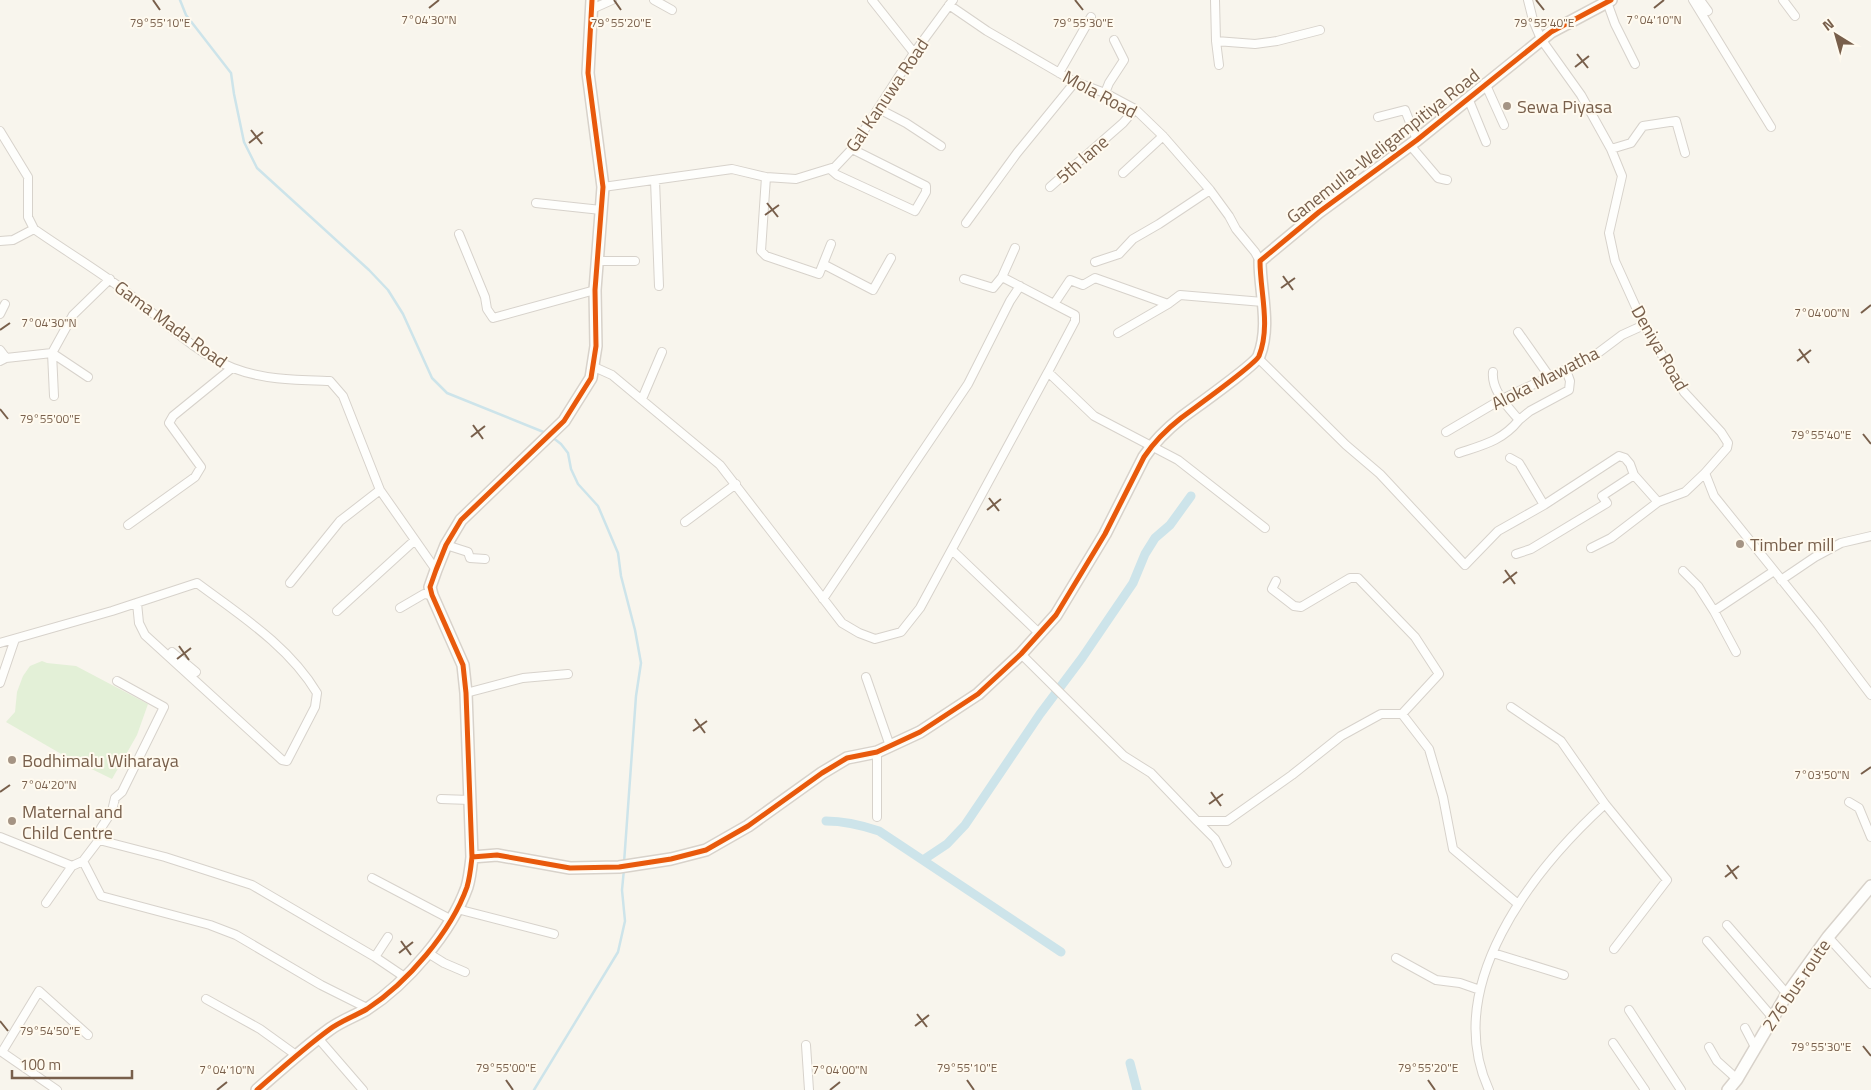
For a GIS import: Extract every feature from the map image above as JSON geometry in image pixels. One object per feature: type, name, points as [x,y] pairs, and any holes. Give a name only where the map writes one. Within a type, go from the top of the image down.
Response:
[{"type":"street","points":[[257,1090],[296,1055],[332,1027],[367,1008],[406,978],[428,953],[457,909],[468,885],[472,857],[466,693],[463,665],[430,587],[446,545],[461,520],[564,421],[591,378],[596,346],[595,290],[603,187],[588,73],[592,4],[612,0]]},
{"type":"street","points":[[654,0],[672,10]]},
{"type":"street","points":[[872,0],[914,53]]},
{"type":"street","points":[[1215,0],[1219,66]]},
{"type":"street","name":"Deniya Road","points":[[1528,0],[1541,39],[1581,95],[1611,149],[1622,176],[1609,233],[1615,261],[1644,325],[1684,392],[1721,432],[1728,443],[1727,448],[1705,473]]},
{"type":"street","points":[[1693,0],[1771,126]]},
{"type":"street","points":[[1700,0],[1708,11]]},
{"type":"street","points":[[1783,0],[1795,16]]},
{"type":"street","points":[[1603,2],[1634,64]]},
{"type":"street","name":"Ganemulla-Weligampitiya Road","points":[[1260,261],[1320,212],[1414,142],[1541,39],[1603,2]]},
{"type":"street","name":"Gal Kanuwa Road","points":[[603,187],[732,169],[766,177],[796,179],[835,167],[852,149],[914,53],[951,3]]},
{"type":"street","name":"Mola Road","points":[[951,3],[987,31],[1075,82],[1105,93],[1135,109],[1163,136],[1210,190],[1236,229],[1256,252],[1260,261]]},
{"type":"street","points":[[1059,72],[1091,17]]},
{"type":"street","points":[[1216,41],[1255,44],[1277,42],[1320,30]]},
{"type":"street","points":[[1105,93],[1109,83],[1124,60],[1114,40]]},
{"type":"street","points":[[966,223],[1017,153],[1075,82]]},
{"type":"street","points":[[1485,83],[1504,125]]},
{"type":"street","points":[[1468,98],[1486,142]]},
{"type":"street","points":[[879,109],[906,123],[941,146]]},
{"type":"street","name":"5th lane","points":[[1050,188],[1123,124],[1135,109]]},
{"type":"street","points":[[1378,117],[1405,110],[1414,142],[1438,178],[1447,180]]},
{"type":"street","points":[[1611,149],[1631,143],[1643,126],[1676,121],[1684,153]]},
{"type":"street","points":[[0,131],[28,177],[28,217],[34,229],[13,240],[0,241]]},
{"type":"street","points":[[1123,173],[1163,136]]},
{"type":"street","points":[[830,169],[837,175],[915,211],[926,192],[926,186],[852,149]]},
{"type":"street","points":[[766,177],[761,251],[766,256],[819,274],[831,244]]},
{"type":"street","points":[[654,180],[659,286]]},
{"type":"street","points":[[1095,262],[1119,254],[1133,239],[1210,190]]},
{"type":"street","points":[[536,203],[601,210]]},
{"type":"street","name":"Gama Mada Road","points":[[34,229],[110,280],[203,351],[232,368],[252,374],[330,381],[343,396],[380,490],[436,570]]},
{"type":"street","points":[[458,234],[485,297],[487,309],[493,318],[595,290]]},
{"type":"street","points":[[964,279],[993,288],[1002,277],[1014,248]]},
{"type":"street","points":[[823,264],[872,290],[891,258]]},
{"type":"street","points":[[597,261],[635,261]]},
{"type":"street","points":[[472,857],[496,855],[570,868],[619,867],[671,859],[706,850],[748,826],[814,778],[847,758],[877,752],[920,732],[978,694],[1021,654],[1056,616],[1105,534],[1144,457],[1152,446],[1180,419],[1258,358],[1264,335],[1265,312],[1260,261]]},
{"type":"street","points":[[592,366],[612,376],[642,399],[720,465],[842,622],[859,633],[875,639],[901,632],[920,608],[1075,321],[1075,315],[1002,277]]},
{"type":"street","points":[[1054,304],[1070,280],[1083,285],[1095,278],[1168,304]]},
{"type":"street","points":[[54,396],[52,353],[73,315],[110,280]]},
{"type":"street","points":[[823,599],[968,384],[1010,301],[1020,286]]},
{"type":"street","points":[[1118,333],[1180,295],[1263,302]]},
{"type":"street","points":[[0,314],[4,304]]},
{"type":"street","name":"Aloka Mawatha","points":[[1446,432],[1502,399],[1594,356],[1622,335],[1644,325]]},
{"type":"street","points":[[1518,332],[1549,376]]},
{"type":"street","points":[[0,350],[3,360],[52,353],[88,377]]},
{"type":"street","points":[[642,399],[662,352]]},
{"type":"street","points":[[1258,358],[1346,445],[1380,474],[1465,565],[1498,531],[1544,505],[1619,456],[1625,458],[1630,464],[1634,475],[1658,502]]},
{"type":"street","points":[[128,525],[195,477],[201,467],[169,423],[174,416],[232,368]]},
{"type":"street","points":[[1459,453],[1495,441],[1512,428],[1530,410],[1569,390],[1570,381],[1566,370]]},
{"type":"street","points":[[1048,372],[1094,416],[1178,460],[1265,528]]},
{"type":"street","points":[[1493,372],[1492,380],[1502,399],[1519,420]]},
{"type":"street","points":[[1510,458],[1519,463],[1544,505]]},
{"type":"street","points":[[1591,548],[1611,538],[1658,502],[1685,492],[1705,473],[1714,496],[1818,624],[1871,695]]},
{"type":"street","points":[[1516,554],[1531,548],[1607,503],[1602,496],[1634,475]]},
{"type":"street","points":[[685,522],[736,484]]},
{"type":"street","points":[[290,583],[340,521],[380,490]]},
{"type":"street","points":[[1781,580],[1815,557],[1841,543],[1871,536]]},
{"type":"street","points":[[337,611],[415,540]]},
{"type":"street","points":[[446,545],[468,552],[470,558],[485,559]]},
{"type":"street","points":[[952,550],[1040,634]]},
{"type":"street","points":[[1683,571],[1698,586],[1736,652]]},
{"type":"street","points":[[1714,611],[1774,571]]},
{"type":"street","points":[[1197,821],[1227,821],[1292,775],[1341,736],[1381,714],[1402,714],[1439,674],[1415,637],[1358,578],[1350,578],[1301,607],[1294,606],[1272,589],[1276,581]]},
{"type":"street","points":[[0,643],[137,603],[197,583],[258,627],[307,675],[317,693],[315,707],[287,761],[282,760],[145,635],[139,623],[137,603]]},
{"type":"street","points":[[400,608],[424,594],[432,595]]},
{"type":"street","points":[[0,683],[15,639]]},
{"type":"street","points":[[172,652],[196,672],[190,676]]},
{"type":"street","points":[[1021,654],[1124,756],[1151,773],[1216,839],[1227,864]]},
{"type":"street","points":[[466,693],[522,678],[568,674]]},
{"type":"street","points":[[866,677],[890,746]]},
{"type":"street","points":[[46,903],[72,866],[83,861],[99,840],[101,828],[112,811],[115,798],[122,792],[164,707],[117,681]]},
{"type":"street","points":[[1511,707],[1561,741],[1605,804],[1667,880],[1614,949]]},
{"type":"street","points":[[1402,714],[1429,749],[1443,797],[1453,849],[1518,904]]},
{"type":"street","points":[[876,818],[877,752]]},
{"type":"street","points":[[441,799],[470,800]]},
{"type":"street","points":[[1849,802],[1859,808],[1871,837]]},
{"type":"street","points":[[1488,1090],[1481,1073],[1475,1036],[1478,998],[1493,953],[1518,904],[1537,878],[1578,829],[1605,804]]},
{"type":"street","points":[[0,837],[72,866]]},
{"type":"street","points":[[99,840],[165,857],[252,885],[375,957],[406,978]]},
{"type":"street","points":[[83,861],[101,896],[210,925],[236,935],[321,985],[367,1008]]},
{"type":"street","points":[[372,878],[450,919]]},
{"type":"street","name":"276 bus route","points":[[1728,1090],[1774,1018],[1786,994],[1828,937],[1871,886]]},
{"type":"street","points":[[457,909],[554,934]]},
{"type":"street","points":[[1728,925],[1786,994]]},
{"type":"street","points":[[1828,937],[1871,984]]},
{"type":"street","points":[[375,957],[388,938]]},
{"type":"street","points":[[1707,941],[1774,1018]]},
{"type":"street","points":[[428,953],[444,963],[465,972]]},
{"type":"street","points":[[1493,953],[1564,975]]},
{"type":"street","points":[[1396,958],[1436,980],[1460,983],[1480,990]]},
{"type":"street","points":[[57,1090],[2,1052],[39,991],[88,1034]]},
{"type":"street","points":[[206,999],[260,1029],[296,1055]]},
{"type":"street","points":[[1629,1010],[1681,1090]]},
{"type":"street","points":[[1745,1028],[1756,1047]]},
{"type":"street","points":[[318,1038],[363,1090]]},
{"type":"street","points":[[1613,1043],[1645,1090]]},
{"type":"street","points":[[806,1045],[809,1090]]},
{"type":"street","points":[[1709,1046],[1717,1061],[1736,1078]]},
{"type":"green space","points":[[42,661],[76,666],[148,704],[137,735],[112,779],[63,755],[6,722],[15,712],[17,692],[23,676],[30,666]]},
{"type":"waterway","points":[[180,0],[186,15],[231,73],[244,142],[257,168],[369,270],[388,290],[403,314],[432,378],[447,393],[546,433]]},
{"type":"waterway","points":[[552,437],[568,453],[571,469],[578,484],[598,506],[618,553],[621,576],[635,630],[641,663],[636,696],[624,863]]},
{"type":"waterway","points":[[923,860],[947,844],[965,825],[1040,714],[1082,658],[1133,583],[1145,554],[1155,538],[1170,525],[1191,496]]},
{"type":"waterway","points":[[826,821],[852,824],[879,831],[1061,952]]},
{"type":"waterway","points":[[534,1090],[618,952],[625,921],[622,890],[624,869]]},
{"type":"waterway","points":[[1130,1063],[1137,1090]]},
{"type":"cycle path","points":[[472,857],[466,693],[463,665],[430,587],[446,545],[461,520],[564,421],[591,378],[596,346],[595,290],[603,187],[588,73],[592,0]]},
{"type":"cycle path","points":[[257,1090],[320,1036],[339,1023],[367,1009],[412,971],[439,939],[460,904],[467,887],[472,857],[497,855],[570,868],[619,867],[671,859],[706,850],[748,826],[822,773],[847,758],[877,752],[920,732],[978,694],[1021,654],[1056,615],[1105,534],[1144,457],[1152,446],[1176,422],[1236,377],[1259,356],[1265,320],[1260,261],[1319,212],[1417,140],[1551,32],[1611,0]]},
{"type":"place","name":"Sewa Piyasa","points":[[1507,106]]},
{"type":"place","name":"Timber mill","points":[[1740,544]]},
{"type":"place","name":"Bodhimalu Wiharaya","points":[[12,760]]},
{"type":"place","name":"Maternal and Child Centre","points":[[12,821]]}]
